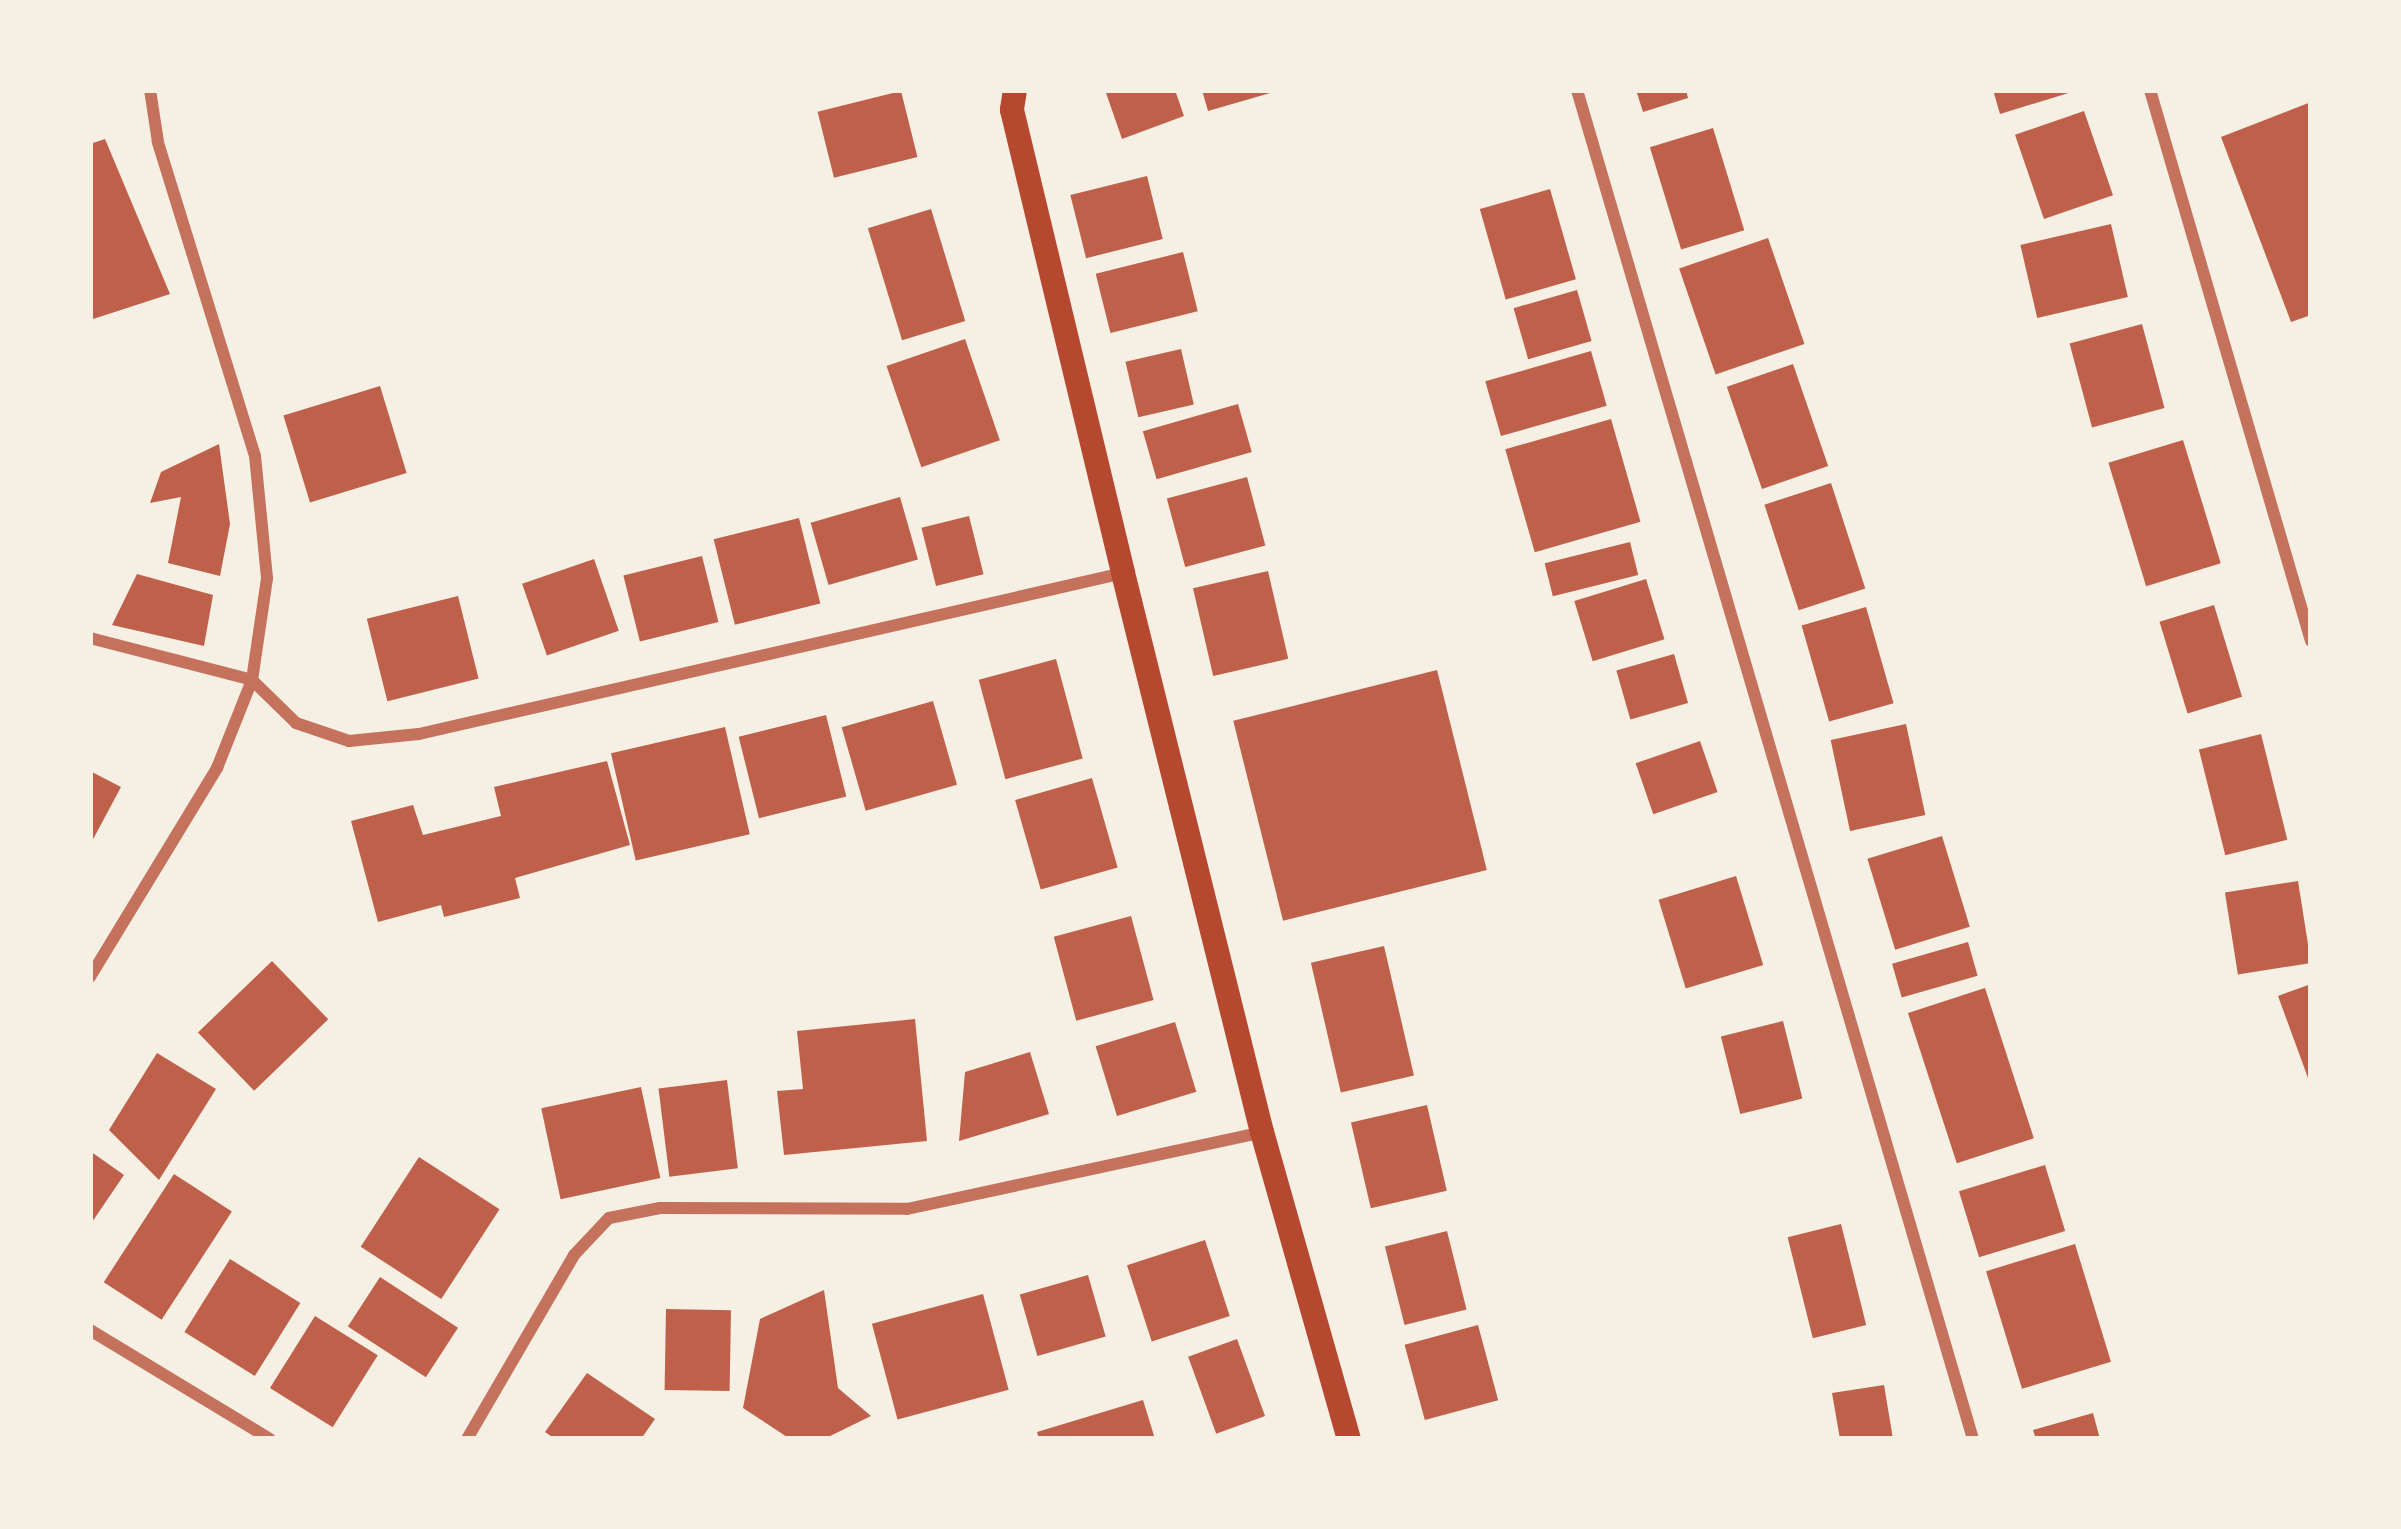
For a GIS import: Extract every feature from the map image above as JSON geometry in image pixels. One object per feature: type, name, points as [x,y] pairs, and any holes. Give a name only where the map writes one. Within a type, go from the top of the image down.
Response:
[{"type":"main road","points":[[1016,90],[1012,110],[1123,573],[1262,1132],[1349,1439]]},
{"type":"street","points":[[90,977],[218,768],[252,680],[267,578],[255,455],[158,142],[150,90]]},
{"type":"street","points":[[1577,90],[1973,1439]]},
{"type":"street","points":[[2150,90],[2311,641]]},
{"type":"street","points":[[90,638],[252,680],[296,723],[349,742],[419,734],[1123,573]]},
{"type":"street","points":[[467,1439],[574,1256],[609,1218],[660,1208],[907,1209],[1262,1132]]},
{"type":"street","points":[[90,1330],[270,1439]]},
{"type":"building","points":[[1105,90],[1175,90],[1184,116],[1122,139]]},
{"type":"building","points":[[1202,90],[1277,90],[1277,91],[1208,111]]},
{"type":"building","points":[[1636,90],[1686,90],[1688,98],[1643,112]]},
{"type":"building","points":[[1993,90],[2075,90],[2075,91],[2000,114]]},
{"type":"building","points":[[901,91],[917,157],[834,178],[818,112]]},
{"type":"building","points":[[2311,102],[2311,315],[2291,322],[2221,137]]},
{"type":"building","points":[[2084,111],[2113,195],[2044,219],[2015,135]]},
{"type":"building","points":[[1713,128],[1744,230],[1681,250],[1650,147]]},
{"type":"building","points":[[105,139],[170,294],[90,320],[90,144]]},
{"type":"building","points":[[1147,176],[1163,239],[1086,258],[1070,195]]},
{"type":"building","points":[[1550,189],[1576,279],[1506,299],[1480,209]]},
{"type":"building","points":[[931,209],[965,321],[902,340],[868,228]]},
{"type":"building","points":[[2111,224],[2128,297],[2037,318],[2020,245]]},
{"type":"building","points":[[1768,238],[1804,344],[1716,375],[1679,269]]},
{"type":"building","points":[[1183,252],[1198,311],[1110,333],[1096,274]]},
{"type":"building","points":[[1577,290],[1592,341],[1528,359],[1514,308]]},
{"type":"building","points":[[2142,324],[2165,408],[2092,427],[2070,343]]},
{"type":"building","points":[[965,339],[1000,440],[921,467],[887,366]]},
{"type":"building","points":[[1181,349],[1194,405],[1138,417],[1125,362]]},
{"type":"building","points":[[1591,351],[1607,406],[1501,436],[1485,381]]},
{"type":"building","points":[[1793,364],[1828,466],[1762,489],[1727,387]]},
{"type":"building","points":[[380,386],[407,473],[310,503],[283,416]]},
{"type":"building","points":[[1238,404],[1252,452],[1157,479],[1143,431]]},
{"type":"building","points":[[1611,419],[1640,522],[1535,552],[1505,449]]},
{"type":"building","points":[[2183,440],[2221,563],[2146,586],[2108,463]]},
{"type":"building","points":[[219,444],[230,524],[220,576],[168,563],[181,497],[150,503],[161,472]]},
{"type":"building","points":[[1247,477],[1265,546],[1185,567],[1167,498]]},
{"type":"building","points":[[1831,483],[1865,589],[1799,610],[1764,505]]},
{"type":"building","points":[[900,497],[918,559],[829,585],[811,523]]},
{"type":"building","points":[[969,516],[984,574],[936,586],[921,528]]},
{"type":"building","points":[[799,518],[820,603],[735,625],[714,539]]},
{"type":"building","points":[[1630,542],[1638,575],[1553,596],[1545,563]]},
{"type":"building","points":[[702,556],[718,622],[640,642],[623,576]]},
{"type":"building","points":[[594,559],[619,631],[547,656],[522,584]]},
{"type":"building","points":[[1268,571],[1288,659],[1213,676],[1193,588]]},
{"type":"building","points":[[137,574],[213,595],[204,646],[112,625]]},
{"type":"building","points":[[1646,579],[1664,639],[1593,661],[1574,601]]},
{"type":"building","points":[[458,596],[479,678],[387,701],[367,619]]},
{"type":"building","points":[[2214,605],[2242,697],[2188,713],[2159,622]]},
{"type":"building","points":[[1866,607],[1894,703],[1829,722],[1802,625]]},
{"type":"building","points":[[1674,654],[1688,703],[1630,720],[1616,671]]},
{"type":"building","points":[[1056,659],[1083,758],[1005,779],[979,680]]},
{"type":"building","points":[[1437,670],[1487,870],[1283,921],[1233,721]]},
{"type":"building","points":[[933,701],[957,785],[866,811],[842,727]]},
{"type":"building","points":[[826,715],[846,797],[759,818],[739,737]]},
{"type":"building","points":[[1906,724],[1925,815],[1850,831],[1831,740]]},
{"type":"building","points":[[725,727],[750,834],[636,860],[611,753]]},
{"type":"building","points":[[2261,734],[2287,840],[2225,855],[2199,749]]},
{"type":"building","points":[[1700,741],[1718,792],[1653,814],[1636,763]]},
{"type":"building","points":[[607,761],[630,845],[515,878],[520,898],[444,917],[441,905],[378,922],[351,821],[413,805],[423,835],[501,816],[494,787]]},
{"type":"building","points":[[90,771],[121,787],[90,845]]},
{"type":"building","points":[[1092,778],[1118,867],[1041,889],[1015,800]]},
{"type":"building","points":[[1942,836],[1970,927],[1895,950],[1867,859]]},
{"type":"building","points":[[1736,876],[1763,965],[1686,989],[1659,900]]},
{"type":"building","points":[[2298,881],[2311,963],[2238,975],[2225,893]]},
{"type":"building","points":[[1131,916],[1154,1000],[1076,1021],[1054,937]]},
{"type":"building","points":[[1968,942],[1978,976],[1902,997],[1892,964]]},
{"type":"building","points":[[1384,946],[1414,1076],[1341,1092],[1311,963]]},
{"type":"building","points":[[272,961],[328,1019],[254,1091],[198,1033]]},
{"type":"building","points":[[2311,984],[2311,1077],[2308,1078],[2278,996]]},
{"type":"building","points":[[1985,988],[2034,1138],[1957,1163],[1908,1013]]},
{"type":"building","points":[[915,1019],[927,1141],[784,1155],[777,1091],[803,1089],[797,1031]]},
{"type":"building","points":[[1783,1021],[1802,1099],[1740,1114],[1721,1036]]},
{"type":"building","points":[[1175,1022],[1196,1092],[1117,1116],[1096,1046]]},
{"type":"building","points":[[1030,1052],[1049,1114],[959,1141],[965,1072]]},
{"type":"building","points":[[157,1053],[216,1089],[159,1180],[109,1130]]},
{"type":"building","points":[[727,1080],[738,1168],[669,1177],[659,1088]]},
{"type":"building","points":[[641,1087],[660,1178],[561,1199],[541,1108]]},
{"type":"building","points":[[1427,1105],[1447,1191],[1371,1208],[1351,1123]]},
{"type":"building","points":[[90,1151],[124,1175],[90,1225]]},
{"type":"building","points":[[419,1157],[500,1209],[441,1299],[361,1247]]},
{"type":"building","points":[[2045,1165],[2065,1231],[1979,1257],[1959,1191]]},
{"type":"building","points":[[174,1174],[232,1212],[162,1320],[104,1282]]},
{"type":"building","points":[[1841,1224],[1866,1325],[1813,1338],[1788,1237]]},
{"type":"building","points":[[1447,1231],[1467,1310],[1404,1325],[1385,1246]]},
{"type":"building","points":[[1205,1240],[1230,1316],[1152,1341],[1127,1265]]},
{"type":"building","points":[[2075,1244],[2111,1362],[2022,1389],[1986,1271]]},
{"type":"building","points":[[230,1259],[300,1303],[255,1376],[184,1332]]},
{"type":"building","points":[[1088,1275],[1106,1337],[1037,1356],[1020,1295]]},
{"type":"building","points":[[380,1277],[458,1328],[426,1377],[348,1326]]},
{"type":"building","points":[[824,1290],[838,1388],[871,1416],[824,1439],[790,1439],[743,1408],[760,1319]]},
{"type":"building","points":[[983,1294],[1009,1390],[898,1419],[872,1324]]},
{"type":"building","points":[[666,1309],[731,1310],[730,1391],[665,1390]]},
{"type":"building","points":[[315,1316],[378,1355],[333,1427],[270,1388]]},
{"type":"building","points":[[1478,1325],[1498,1400],[1425,1420],[1405,1345]]},
{"type":"building","points":[[1237,1339],[1265,1416],[1216,1434],[1188,1357]]},
{"type":"building","points":[[587,1373],[655,1419],[641,1439],[555,1439],[545,1432]]},
{"type":"building","points":[[1884,1385],[1893,1439],[1840,1439],[1832,1393]]},
{"type":"building","points":[[1143,1400],[1155,1439],[1039,1439],[1037,1432]]},
{"type":"building","points":[[2093,1413],[2100,1439],[2036,1439],[2033,1430]]}]
